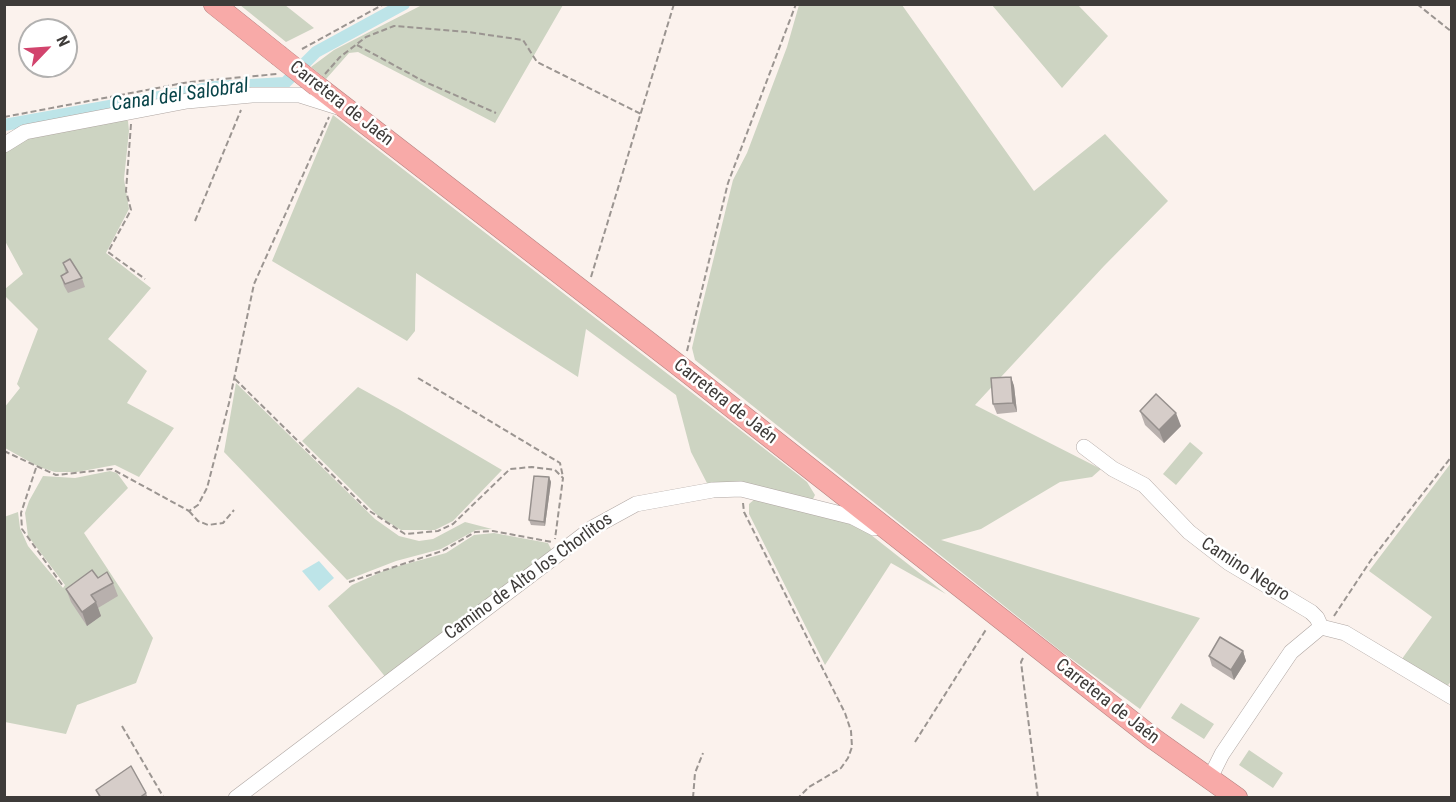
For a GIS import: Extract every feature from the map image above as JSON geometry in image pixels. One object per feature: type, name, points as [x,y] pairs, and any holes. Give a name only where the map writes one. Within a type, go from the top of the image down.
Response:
[{"type":"highway","name":"Carretera de Jaén","points":[[214,4],[278,65],[317,86],[339,107],[682,368],[1030,643],[1209,780],[1237,798]]},
{"type":"street","points":[[4,145],[25,132],[187,101],[248,95],[300,95],[339,107]]},
{"type":"street","name":"Camino Negro","points":[[1084,447],[1113,470],[1144,485],[1189,532],[1229,563],[1311,612],[1321,627]]},
{"type":"street","name":"Camino de Alto los Chorlitos","points":[[236,798],[451,633],[613,515],[636,504],[713,490],[741,489],[853,517],[898,540]]},
{"type":"street","points":[[1209,780],[1222,754],[1291,652],[1321,627],[1345,633],[1452,697]]},
{"type":"path","points":[[302,49],[384,4]]},
{"type":"path","points":[[586,294],[674,4]]},
{"type":"path","points":[[682,368],[728,183],[796,4]]},
{"type":"path","points":[[1417,4],[1452,32]]},
{"type":"path","points":[[317,86],[340,57],[366,37],[394,27],[457,31],[523,40],[537,62],[641,114]]},
{"type":"path","points":[[357,45],[423,81],[496,113]]},
{"type":"path","points":[[4,117],[278,65]]},
{"type":"path","points":[[195,221],[248,95]]},
{"type":"path","points":[[189,511],[198,505],[207,488],[254,284],[339,107]]},
{"type":"path","points":[[132,113],[126,191],[131,210],[108,252],[145,279]]},
{"type":"path","points":[[234,378],[368,510],[405,534],[438,531],[453,524],[510,469],[532,467],[555,470],[563,478]]},
{"type":"path","points":[[349,582],[441,551],[475,532],[494,531],[555,542],[563,478],[560,463],[418,378]]},
{"type":"path","points":[[4,451],[36,468],[56,475],[112,469],[189,511],[198,521],[208,525],[223,523],[234,510]]},
{"type":"path","points":[[1321,627],[1335,615],[1371,560],[1452,456]]},
{"type":"path","points":[[36,468],[21,513],[22,529],[63,586]]},
{"type":"path","points":[[741,489],[744,512],[845,713],[851,731],[852,747],[841,768],[799,797]]},
{"type":"path","points":[[915,742],[995,615]]},
{"type":"path","points":[[1030,643],[1021,662],[1038,798]]},
{"type":"path","points":[[122,726],[164,798]]},
{"type":"path","points":[[693,798],[695,773],[704,753]]},
{"type":"green space","points":[[240,5],[285,5],[314,28],[286,42]]},
{"type":"green space","points":[[422,5],[563,5],[495,123],[358,52],[349,53],[326,79],[311,67],[334,50]]},
{"type":"green space","points":[[799,5],[902,5],[1034,191],[1105,134],[1168,201],[1104,266],[975,405],[1101,469],[1092,477],[1060,482],[981,529],[941,540],[1200,618],[1140,709],[1062,652],[695,360],[692,348],[733,180],[747,153],[787,47]]},
{"type":"green space","points":[[992,5],[1078,5],[1108,36],[1062,88]]},
{"type":"green space","points":[[333,115],[807,482],[815,495],[812,501],[709,487],[691,452],[676,395],[586,329],[578,377],[416,273],[415,331],[407,341],[272,261]]},
{"type":"green space","points":[[123,118],[128,121],[129,131],[124,179],[129,209],[106,253],[151,288],[108,339],[147,371],[127,403],[174,428],[139,477],[115,465],[77,472],[55,472],[39,467],[5,448],[4,408],[20,388],[17,384],[38,329],[5,296],[5,289],[23,274],[5,241],[5,148],[24,137]]},
{"type":"green space","points":[[236,383],[375,519],[399,536],[419,541],[433,539],[465,522],[492,529],[476,530],[441,549],[396,561],[347,580],[224,452]]},
{"type":"green space","points":[[358,387],[502,470],[453,521],[435,530],[401,530],[378,516],[302,441]]},
{"type":"green space","points":[[1190,442],[1203,453],[1176,485],[1163,474]]},
{"type":"green space","points":[[1451,463],[1452,680],[1445,689],[1399,663],[1432,617],[1369,571]]},
{"type":"green space","points":[[110,471],[117,473],[128,488],[84,533],[153,638],[136,683],[77,705],[66,734],[5,722],[4,517],[18,512],[20,528],[28,546],[63,588],[65,585],[28,536],[25,513],[29,501],[43,476],[75,478]]},
{"type":"green space","points":[[756,498],[861,527],[946,594],[891,563],[825,665],[749,514],[749,504]]},
{"type":"green space","points":[[494,533],[548,543],[553,553],[387,679],[328,606],[352,585],[388,569],[446,553],[474,535]]},
{"type":"green space","points":[[1181,703],[1214,724],[1204,739],[1171,718]]},
{"type":"green space","points":[[1249,750],[1283,773],[1273,788],[1239,765]]},
{"type":"water","points":[[319,561],[334,578],[319,591],[302,571]]},
{"type":"building","points":[[70,259],[82,278],[65,284],[61,276],[68,272],[63,263]]},
{"type":"building","points":[[1011,377],[1013,403],[993,404],[991,378]]},
{"type":"building","points":[[1156,394],[1176,413],[1159,430],[1140,411]]},
{"type":"building","points":[[534,476],[549,477],[544,522],[529,520]]},
{"type":"building","points":[[92,570],[98,578],[107,572],[113,583],[91,595],[96,602],[82,612],[66,589]]},
{"type":"building","points":[[1220,637],[1243,651],[1231,670],[1209,656]]},
{"type":"building","points":[[131,766],[146,793],[139,798],[101,798],[96,790]]},
{"type":"waterway","name":"Canal del Salobral","points":[[4,125],[215,87],[285,83],[316,52],[404,4]]}]
